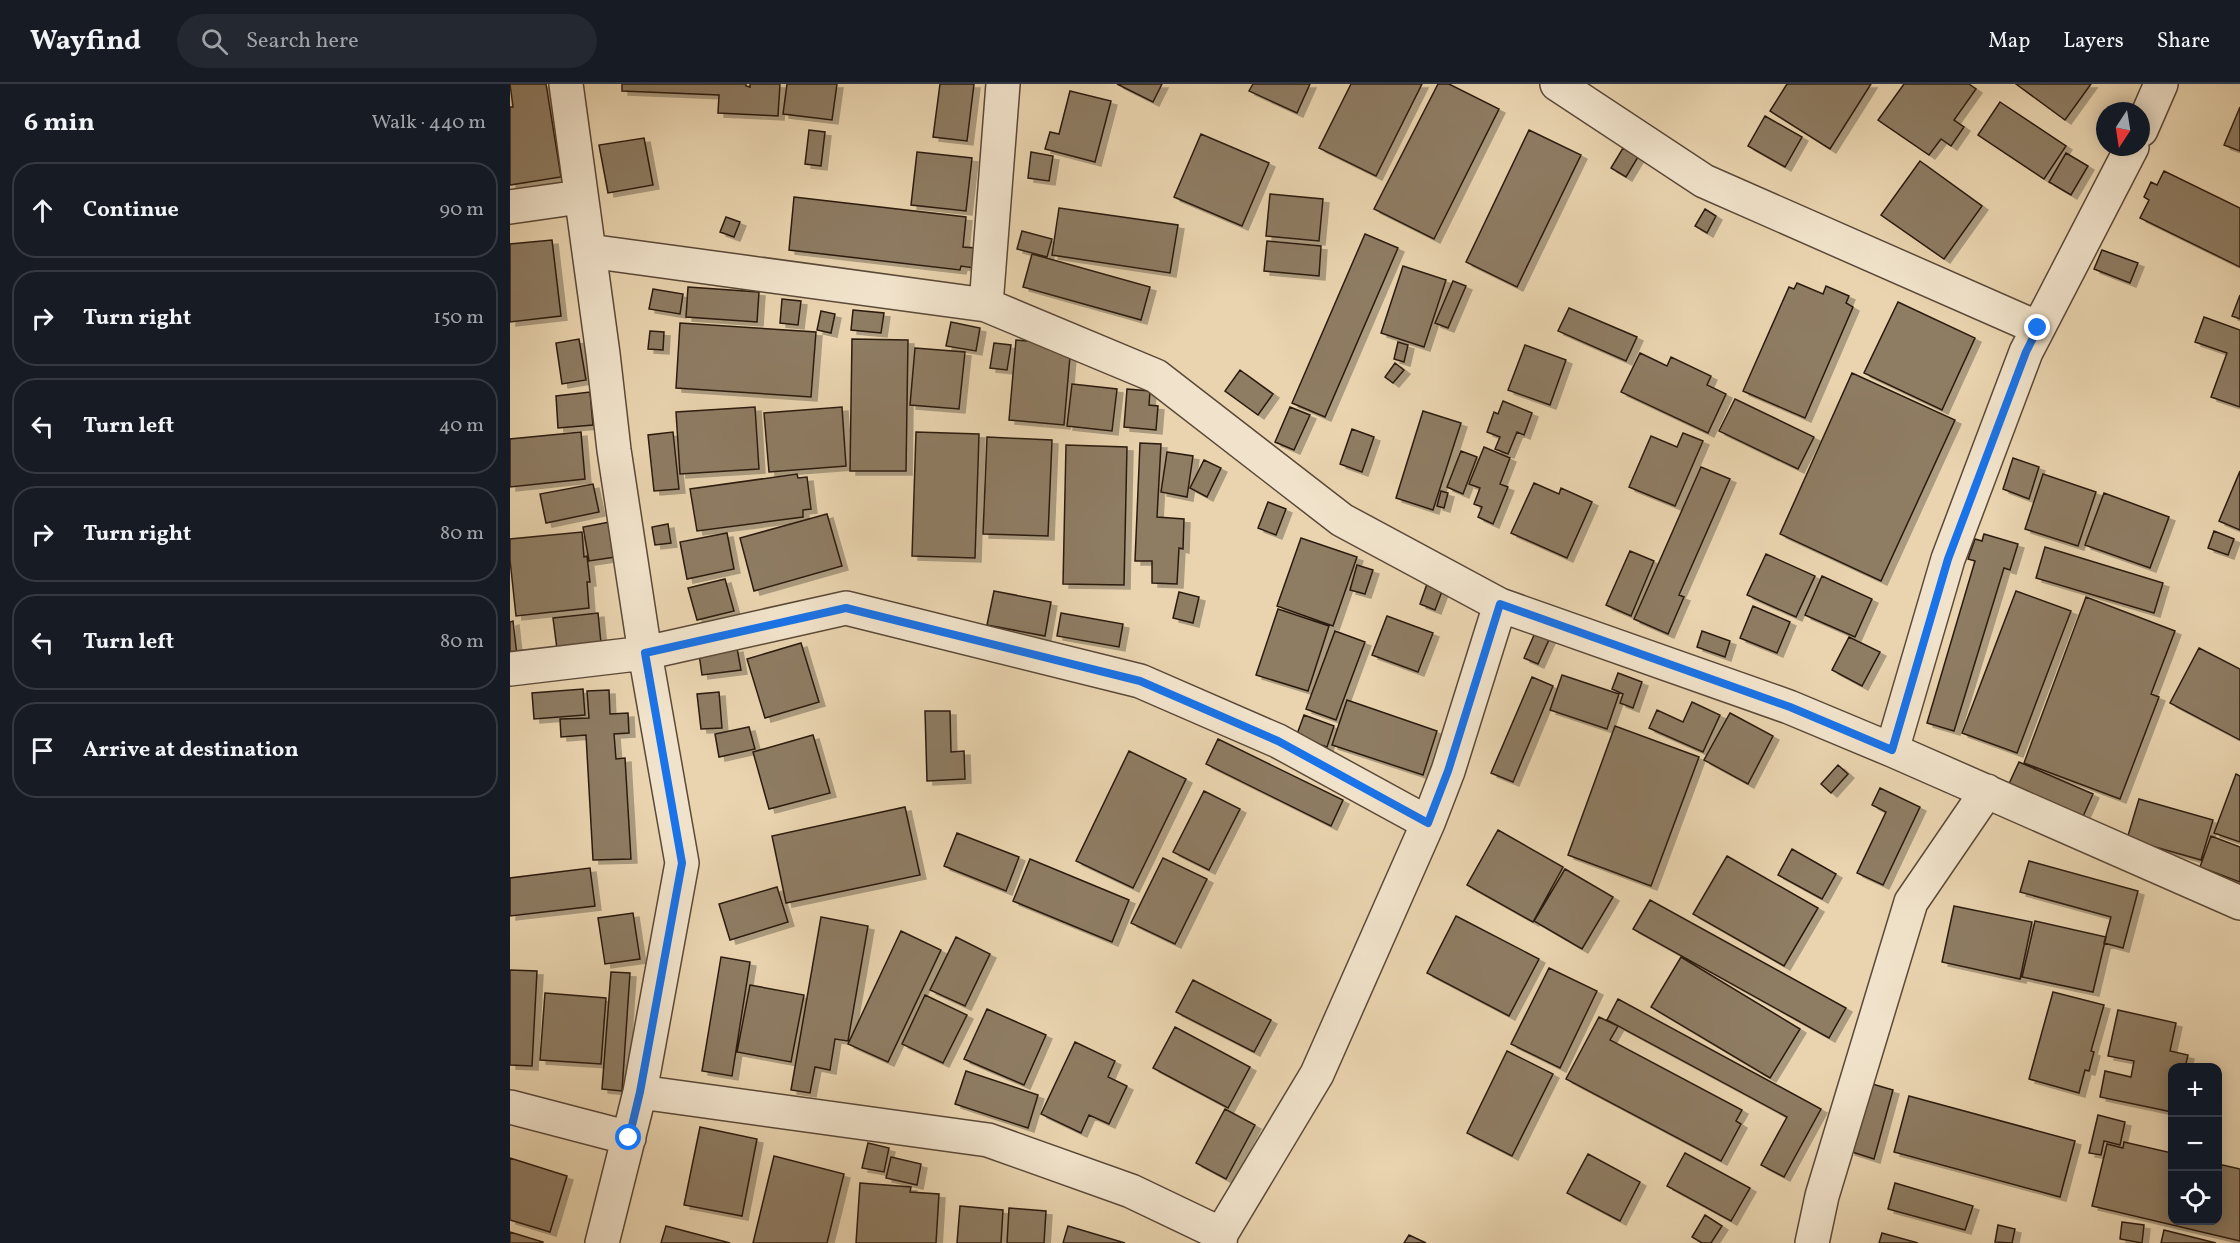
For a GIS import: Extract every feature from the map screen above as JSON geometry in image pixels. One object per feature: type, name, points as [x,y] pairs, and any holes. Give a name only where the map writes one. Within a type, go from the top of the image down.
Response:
[{"type":"street","points":[[566,84],[614,450],[645,653],[682,863],[640,1092],[602,1243]]},
{"type":"street","points":[[986,305],[1003,84]]},
{"type":"street","points":[[1557,84],[1704,181],[2038,328]]},
{"type":"street","points":[[2150,109],[2161,84]]},
{"type":"street","points":[[1892,750],[1948,559],[2026,352],[2128,156]]},
{"type":"street","points":[[510,207],[580,197]]},
{"type":"street","points":[[589,251],[986,305],[1156,376],[1342,519],[1500,604],[1790,707],[2240,903]]},
{"type":"street","points":[[640,1092],[988,1140],[1131,1191],[1221,1239],[1317,1074],[1428,823],[1448,771],[1500,604]]},
{"type":"street","points":[[510,669],[645,653],[846,608],[1140,681],[1278,741],[1428,823]]},
{"type":"street","points":[[1812,1243],[1825,1185],[1911,902],[1987,791]]},
{"type":"street","points":[[510,1107],[629,1138]]},
{"type":"building","points":[[510,84],[546,84],[561,177],[510,185],[510,107],[513,107]]},
{"type":"building","points":[[622,84],[746,84],[750,87],[750,84],[780,84],[778,116],[718,113],[719,95],[622,91]]},
{"type":"building","points":[[787,84],[837,84],[832,120],[783,114]]},
{"type":"building","points":[[940,84],[974,84],[967,141],[933,137]]},
{"type":"building","points":[[1117,84],[1162,84],[1153,102]]},
{"type":"building","points":[[1253,84],[1310,84],[1297,113],[1249,91]]},
{"type":"building","points":[[1351,84],[1422,84],[1376,176],[1319,148]]},
{"type":"building","points":[[1438,84],[1449,84],[1499,109],[1434,239],[1374,209]]},
{"type":"building","points":[[1787,84],[1871,84],[1830,149],[1770,111]]},
{"type":"building","points":[[1904,84],[1969,84],[1976,89],[1954,120],[1964,127],[1951,146],[1941,139],[1929,155],[1878,120]]},
{"type":"building","points":[[2016,84],[2091,84],[2065,120]]},
{"type":"building","points":[[1070,91],[1111,101],[1095,162],[1045,149],[1050,132],[1059,134]]},
{"type":"building","points":[[2000,102],[2066,146],[2044,179],[1978,135]]},
{"type":"building","points":[[2240,107],[2240,151],[2224,145]]},
{"type":"building","points":[[1765,116],[1802,137],[1785,167],[1748,146]]},
{"type":"building","points":[[809,130],[825,132],[821,166],[805,164]]},
{"type":"building","points":[[1529,130],[1581,155],[1517,287],[1466,262]]},
{"type":"building","points":[[1201,134],[1269,163],[1242,226],[1174,197]]},
{"type":"building","points":[[644,138],[653,185],[608,193],[599,145]]},
{"type":"building","points":[[1623,148],[1638,157],[1626,177],[1611,168]]},
{"type":"building","points":[[917,152],[972,158],[966,211],[911,205]]},
{"type":"building","points":[[1031,152],[1053,156],[1049,181],[1028,178]]},
{"type":"building","points":[[2066,153],[2088,166],[2071,195],[2049,182]]},
{"type":"building","points":[[1920,161],[1982,206],[1944,259],[1881,215]]},
{"type":"building","points":[[2164,171],[2240,208],[2240,267],[2140,218],[2149,200],[2144,197],[2151,182],[2157,185]]},
{"type":"building","points":[[1270,194],[1323,199],[1319,241],[1266,236]]},
{"type":"building","points":[[794,197],[966,217],[963,247],[976,248],[974,268],[961,266],[960,270],[789,250]]},
{"type":"building","points":[[1059,208],[1178,225],[1170,273],[1052,255]]},
{"type":"building","points":[[1705,209],[1716,216],[1707,233],[1695,226]]},
{"type":"building","points":[[726,217],[740,222],[734,237],[720,232]]},
{"type":"building","points":[[1022,231],[1052,239],[1047,257],[1017,249]]},
{"type":"building","points":[[1365,234],[1398,248],[1325,417],[1292,403]]},
{"type":"building","points":[[552,240],[561,316],[510,322],[510,244]]},
{"type":"building","points":[[1267,241],[1321,246],[1319,276],[1264,271]]},
{"type":"building","points":[[2102,250],[2138,263],[2130,283],[2094,269]]},
{"type":"building","points":[[1032,254],[1150,287],[1141,320],[1023,287]]},
{"type":"building","points":[[1403,266],[1446,280],[1424,347],[1381,333]]},
{"type":"building","points":[[1453,281],[1466,286],[1448,328],[1435,323]]},
{"type":"building","points":[[1797,283],[1823,294],[1826,286],[1849,296],[1846,303],[1853,307],[1805,418],[1743,391],[1789,287],[1794,289]]},
{"type":"building","points":[[688,287],[759,292],[757,322],[686,317]]},
{"type":"building","points":[[653,289],[683,294],[680,314],[649,309]]},
{"type":"building","points":[[2240,295],[2240,319],[2232,316]]},
{"type":"building","points":[[782,299],[801,301],[798,325],[780,323]]},
{"type":"building","points":[[1898,302],[1975,338],[1942,410],[1864,373]]},
{"type":"building","points":[[1569,308],[1637,337],[1626,361],[1558,331]]},
{"type":"building","points":[[853,310],[884,313],[881,333],[851,330]]},
{"type":"building","points":[[821,311],[835,314],[831,333],[817,330]]},
{"type":"building","points":[[2204,317],[2240,330],[2240,407],[2211,397],[2227,353],[2195,342]]},
{"type":"building","points":[[951,322],[980,328],[976,351],[946,346]]},
{"type":"building","points":[[680,323],[816,332],[811,397],[676,388]]},
{"type":"building","points":[[650,331],[664,332],[663,350],[648,349]]},
{"type":"building","points":[[579,339],[586,380],[562,384],[556,343]]},
{"type":"building","points":[[852,339],[908,340],[906,471],[850,471]]},
{"type":"building","points":[[1016,340],[1071,345],[1064,425],[1009,420]]},
{"type":"building","points":[[1398,342],[1408,345],[1404,362],[1394,359]]},
{"type":"building","points":[[994,343],[1011,345],[1007,370],[990,368]]},
{"type":"building","points":[[1525,345],[1566,360],[1550,405],[1508,390]]},
{"type":"building","points":[[915,348],[965,352],[959,409],[910,405]]},
{"type":"building","points":[[1640,353],[1667,366],[1671,357],[1711,376],[1707,385],[1726,394],[1708,433],[1621,392]]},
{"type":"building","points":[[1395,363],[1404,370],[1393,383],[1385,377]]},
{"type":"building","points":[[1240,370],[1273,394],[1258,415],[1225,391]]},
{"type":"building","points":[[1852,373],[1955,420],[1881,581],[1780,534]]},
{"type":"building","points":[[1072,384],[1117,389],[1112,431],[1067,426]]},
{"type":"building","points":[[1127,389],[1150,391],[1149,405],[1158,406],[1156,430],[1124,427]]},
{"type":"building","points":[[590,392],[593,425],[558,428],[556,396]]},
{"type":"building","points":[[1735,399],[1814,437],[1798,469],[1719,431]]},
{"type":"building","points":[[1503,401],[1532,413],[1524,435],[1517,432],[1508,454],[1495,449],[1500,437],[1487,432],[1494,412],[1498,414]]},
{"type":"building","points":[[755,407],[759,469],[680,474],[676,412]]},
{"type":"building","points":[[842,407],[846,466],[769,472],[764,413]]},
{"type":"building","points":[[1290,407],[1310,415],[1294,450],[1275,442]]},
{"type":"building","points":[[1423,411],[1461,423],[1433,510],[1396,498]]},
{"type":"building","points":[[1352,429],[1374,437],[1362,472],[1340,464]]},
{"type":"building","points":[[581,432],[585,479],[510,487],[510,439]]},
{"type":"building","points":[[673,432],[679,489],[654,491],[648,435]]},
{"type":"building","points":[[916,432],[979,434],[975,558],[912,556]]},
{"type":"building","points":[[1683,433],[1703,441],[1675,506],[1629,487],[1651,436],[1677,447]]},
{"type":"building","points":[[987,437],[1052,440],[1048,536],[983,534]]},
{"type":"building","points":[[1140,443],[1161,444],[1157,517],[1184,519],[1183,549],[1179,548],[1177,584],[1152,583],[1152,561],[1135,561]]},
{"type":"building","points":[[1066,445],[1127,447],[1124,585],[1063,584]]},
{"type":"building","points":[[1484,447],[1510,458],[1500,484],[1508,487],[1493,524],[1478,517],[1482,507],[1474,504],[1480,488],[1469,484]]},
{"type":"building","points":[[1461,451],[1477,457],[1463,494],[1447,487]]},
{"type":"building","points":[[1167,452],[1193,456],[1187,497],[1161,492]]},
{"type":"building","points":[[2013,458],[2039,467],[2029,499],[2003,489]]},
{"type":"building","points":[[1204,460],[1221,468],[1207,497],[1190,488]]},
{"type":"building","points":[[1701,467],[1730,479],[1679,595],[1684,597],[1668,634],[1634,619]]},
{"type":"building","points":[[2240,471],[2240,530],[2219,521]]},
{"type":"building","points":[[797,474],[798,478],[807,477],[811,509],[803,510],[803,517],[697,531],[690,489]]},
{"type":"building","points":[[2043,474],[2096,492],[2078,546],[2025,529]]},
{"type":"building","points":[[1534,483],[1559,494],[1561,488],[1592,502],[1567,558],[1511,533]]},
{"type":"building","points":[[593,484],[599,512],[546,523],[540,494]]},
{"type":"building","points":[[1441,491],[1448,493],[1444,508],[1437,506]]},
{"type":"building","points":[[2104,493],[2169,517],[2150,568],[2085,545]]},
{"type":"building","points":[[1268,502],[1286,509],[1276,535],[1258,528]]},
{"type":"building","points":[[827,514],[842,566],[754,591],[740,538]]},
{"type":"building","points":[[610,522],[615,557],[589,561],[583,527]]},
{"type":"building","points":[[668,524],[671,543],[655,545],[652,527]]},
{"type":"building","points":[[2214,531],[2234,539],[2228,555],[2208,548]]},
{"type":"building","points":[[582,532],[584,557],[587,556],[590,582],[587,582],[589,608],[516,616],[510,539]]},
{"type":"building","points":[[727,533],[734,569],[687,579],[680,542]]},
{"type":"building","points":[[1984,534],[2018,544],[2010,570],[2004,568],[1954,731],[1927,723],[1975,561],[1968,559],[1975,539],[1982,541]]},
{"type":"building","points":[[1301,538],[1357,557],[1333,626],[1277,606]]},
{"type":"building","points":[[2045,547],[2163,583],[2154,613],[2036,578]]},
{"type":"building","points":[[1630,551],[1654,561],[1631,616],[1606,605]]},
{"type":"building","points":[[1766,554],[1815,576],[1796,617],[1747,595]]},
{"type":"building","points":[[1357,565],[1373,570],[1365,594],[1350,590]]},
{"type":"building","points":[[1822,576],[1872,599],[1855,637],[1805,615]]},
{"type":"building","points":[[725,579],[734,611],[697,620],[688,588]]},
{"type":"building","points":[[1428,581],[1444,586],[1435,610],[1420,604]]},
{"type":"building","points":[[994,591],[1051,602],[1045,636],[987,625]]},
{"type":"building","points":[[2016,591],[2071,611],[2017,753],[1962,733]]},
{"type":"building","points":[[1179,592],[1199,597],[1193,623],[1173,618]]},
{"type":"building","points":[[2086,597],[2175,631],[2151,694],[2159,697],[2120,799],[2024,763]]},
{"type":"building","points":[[1753,606],[1790,622],[1777,653],[1740,638]]},
{"type":"building","points":[[1278,609],[1329,626],[1308,691],[1256,675]]},
{"type":"building","points":[[598,613],[601,643],[557,649],[553,618]]},
{"type":"building","points":[[1061,613],[1123,624],[1119,647],[1057,636]]},
{"type":"building","points":[[1387,616],[1433,633],[1418,672],[1372,655]]},
{"type":"building","points":[[513,621],[517,656],[510,657],[510,622]]},
{"type":"building","points":[[1538,626],[1552,633],[1538,664],[1524,658]]},
{"type":"building","points":[[1335,631],[1365,642],[1336,720],[1306,709]]},
{"type":"building","points":[[1702,631],[1730,641],[1725,657],[1697,647]]},
{"type":"building","points":[[1849,637],[1880,652],[1862,686],[1832,670]]},
{"type":"building","points":[[801,643],[819,702],[765,718],[747,659]]},
{"type":"building","points":[[737,648],[741,670],[702,675],[699,654]]},
{"type":"building","points":[[2199,648],[2240,669],[2240,740],[2170,703]]},
{"type":"building","points":[[1618,673],[1642,682],[1633,708],[1620,703],[1623,694],[1612,689]]},
{"type":"building","points":[[1562,675],[1619,694],[1607,729],[1550,710]]},
{"type":"building","points":[[1532,677],[1553,686],[1513,782],[1491,773]]},
{"type":"building","points":[[583,689],[585,715],[534,719],[532,693]]},
{"type":"building","points":[[609,690],[610,714],[628,713],[629,733],[614,734],[616,759],[625,758],[631,859],[593,860],[586,735],[561,737],[560,719],[589,718],[587,691]]},
{"type":"building","points":[[719,692],[722,728],[701,729],[697,694]]},
{"type":"building","points":[[1347,700],[1437,731],[1423,775],[1332,745]]},
{"type":"building","points":[[1692,702],[1720,715],[1703,752],[1649,728],[1657,710],[1683,722]]},
{"type":"building","points":[[925,711],[950,711],[951,752],[964,751],[965,779],[927,781]]},
{"type":"building","points":[[1730,713],[1773,736],[1748,784],[1704,760]]},
{"type":"building","points":[[1304,715],[1334,726],[1327,747],[1296,737]]},
{"type":"building","points":[[1615,726],[1699,757],[1651,886],[1568,855]]},
{"type":"building","points":[[749,727],[755,749],[719,757],[715,734]]},
{"type":"building","points":[[813,735],[830,793],[769,809],[753,752]]},
{"type":"building","points":[[1218,739],[1343,800],[1331,826],[1206,764]]},
{"type":"building","points":[[1129,751],[1186,779],[1133,888],[1076,861]]},
{"type":"building","points":[[2019,762],[2093,794],[2081,821],[2007,788]]},
{"type":"building","points":[[1838,765],[1848,774],[1831,793],[1821,784]]},
{"type":"building","points":[[2236,774],[2240,776],[2240,842],[2214,833]]},
{"type":"building","points":[[1880,788],[1920,807],[1883,885],[1857,873],[1886,812],[1872,805]]},
{"type":"building","points":[[1204,791],[1240,809],[1209,870],[1173,852]]},
{"type":"building","points":[[2139,799],[2213,820],[2201,860],[2127,839]]},
{"type":"building","points":[[905,807],[920,875],[786,903],[772,836]]},
{"type":"building","points":[[1498,830],[1563,867],[1533,922],[1467,885]]},
{"type":"building","points":[[957,833],[1019,857],[1006,891],[944,866]]},
{"type":"building","points":[[2211,836],[2240,847],[2240,882],[2200,867]]},
{"type":"building","points":[[1792,849],[1836,874],[1822,899],[1778,875]]},
{"type":"building","points":[[1727,856],[1818,908],[1784,966],[1693,914]]},
{"type":"building","points":[[1163,858],[1207,879],[1175,944],[1131,923]]},
{"type":"building","points":[[1030,859],[1129,900],[1112,942],[1013,901]]},
{"type":"building","points":[[2029,861],[2138,891],[2123,948],[2104,943],[2111,917],[2020,892]]},
{"type":"building","points":[[590,868],[595,906],[510,916],[510,878]]},
{"type":"building","points":[[1565,869],[1613,897],[1582,949],[1534,921]]},
{"type":"building","points":[[777,887],[788,922],[730,940],[719,904]]},
{"type":"building","points":[[1650,900],[1846,1008],[1829,1038],[1633,929]]},
{"type":"building","points":[[1954,906],[2032,922],[2020,979],[1942,962]]},
{"type":"building","points":[[633,913],[640,959],[605,964],[598,918]]},
{"type":"building","points":[[1456,916],[1539,959],[1509,1016],[1427,973]]},
{"type":"building","points":[[821,917],[868,926],[848,1041],[835,1039],[830,1070],[815,1067],[810,1093],[791,1090]]},
{"type":"building","points":[[2035,921],[2106,937],[2093,992],[2022,977]]},
{"type":"building","points":[[901,931],[941,950],[888,1062],[848,1044]]},
{"type":"building","points":[[956,937],[990,954],[965,1006],[930,990]]},
{"type":"building","points":[[721,957],[750,962],[732,1076],[702,1071]]},
{"type":"building","points":[[1681,957],[1800,1029],[1770,1078],[1651,1007]]},
{"type":"building","points":[[1549,968],[1597,991],[1560,1068],[1511,1044]]},
{"type":"building","points":[[510,970],[537,971],[532,1066],[510,1065]]},
{"type":"building","points":[[611,972],[630,973],[622,1091],[602,1089]]},
{"type":"building","points":[[1193,980],[1271,1020],[1254,1052],[1176,1012]]},
{"type":"building","points":[[750,985],[804,995],[791,1062],[737,1052]]},
{"type":"building","points":[[2053,992],[2104,1005],[2091,1051],[2094,1052],[2089,1071],[2085,1070],[2079,1093],[2029,1079]]},
{"type":"building","points":[[545,993],[606,998],[601,1064],[540,1060]]},
{"type":"building","points":[[925,995],[967,1015],[943,1063],[902,1044]]},
{"type":"building","points":[[1618,999],[1821,1109],[1784,1177],[1761,1165],[1787,1117],[1607,1020]]},
{"type":"building","points":[[987,1009],[1046,1035],[1024,1085],[964,1059]]},
{"type":"building","points":[[2118,1010],[2176,1023],[2170,1051],[2188,1055],[2186,1063],[2168,1063],[2168,1111],[2100,1097],[2105,1071],[2131,1077],[2134,1061],[2108,1056]]},
{"type":"building","points":[[1599,1017],[1618,1026],[1610,1040],[1742,1110],[1736,1121],[1741,1124],[1721,1161],[1566,1079]]},
{"type":"building","points":[[1175,1027],[1250,1067],[1228,1108],[1153,1068]]},
{"type":"building","points":[[1075,1042],[1115,1061],[1108,1077],[1127,1086],[1109,1124],[1089,1115],[1081,1133],[1041,1114]]},
{"type":"building","points":[[1507,1051],[1553,1074],[1512,1156],[1467,1133]]},
{"type":"building","points":[[966,1071],[1038,1095],[1028,1128],[955,1104]]},
{"type":"building","points":[[1869,1083],[1893,1090],[1874,1159],[1849,1151]]},
{"type":"building","points":[[1909,1096],[2075,1141],[2060,1197],[1894,1152]]},
{"type":"building","points":[[1225,1109],[1255,1125],[1226,1179],[1196,1163]]},
{"type":"building","points":[[2098,1115],[2125,1122],[2120,1145],[2104,1141],[2101,1155],[2089,1153]]},
{"type":"building","points":[[700,1127],[757,1139],[742,1216],[684,1205]]},
{"type":"building","points":[[2124,1142],[2168,1152],[2168,1224],[2092,1206],[2107,1144],[2123,1148]]},
{"type":"building","points":[[868,1143],[889,1148],[884,1172],[862,1168]]},
{"type":"building","points":[[1685,1153],[1750,1188],[1731,1221],[1667,1186]]},
{"type":"building","points":[[1588,1154],[1640,1182],[1620,1221],[1567,1193]]},
{"type":"building","points":[[774,1156],[844,1174],[827,1243],[753,1243]]},
{"type":"building","points":[[891,1157],[921,1164],[917,1185],[886,1178]]},
{"type":"building","points":[[510,1158],[567,1176],[550,1232],[510,1220]]},
{"type":"building","points":[[2222,1165],[2240,1169],[2240,1241],[2172,1225],[2222,1225]]},
{"type":"building","points":[[860,1183],[911,1187],[910,1192],[939,1194],[936,1243],[856,1243]]},
{"type":"building","points":[[1895,1183],[1973,1206],[1965,1230],[1888,1209]]},
{"type":"building","points":[[960,1206],[1003,1210],[1001,1243],[957,1243]]},
{"type":"building","points":[[1009,1208],[1046,1211],[1044,1243],[1007,1243]]},
{"type":"building","points":[[1705,1215],[1722,1226],[1711,1243],[1702,1243],[1692,1237]]},
{"type":"building","points":[[2122,1222],[2144,1225],[2142,1243],[2120,1239]]},
{"type":"building","points":[[1998,1225],[2015,1229],[2012,1243],[1995,1242]]},
{"type":"building","points":[[666,1226],[730,1243],[661,1243]]},
{"type":"building","points":[[1068,1226],[1125,1243],[1063,1243]]},
{"type":"building","points":[[2164,1230],[2216,1243],[2161,1243]]},
{"type":"building","points":[[510,1232],[543,1242],[543,1243],[510,1243]]},
{"type":"building","points":[[1882,1233],[1918,1243],[1879,1243]]},
{"type":"building","points":[[1409,1235],[1426,1243],[1404,1243]]},
{"type":"route","points":[[629,1138],[640,1092],[682,863],[645,653],[846,608],[1140,681],[1278,741],[1428,823],[1448,771],[1500,604],[1790,707],[1892,750],[1948,559],[2026,352],[2038,328]]}]
